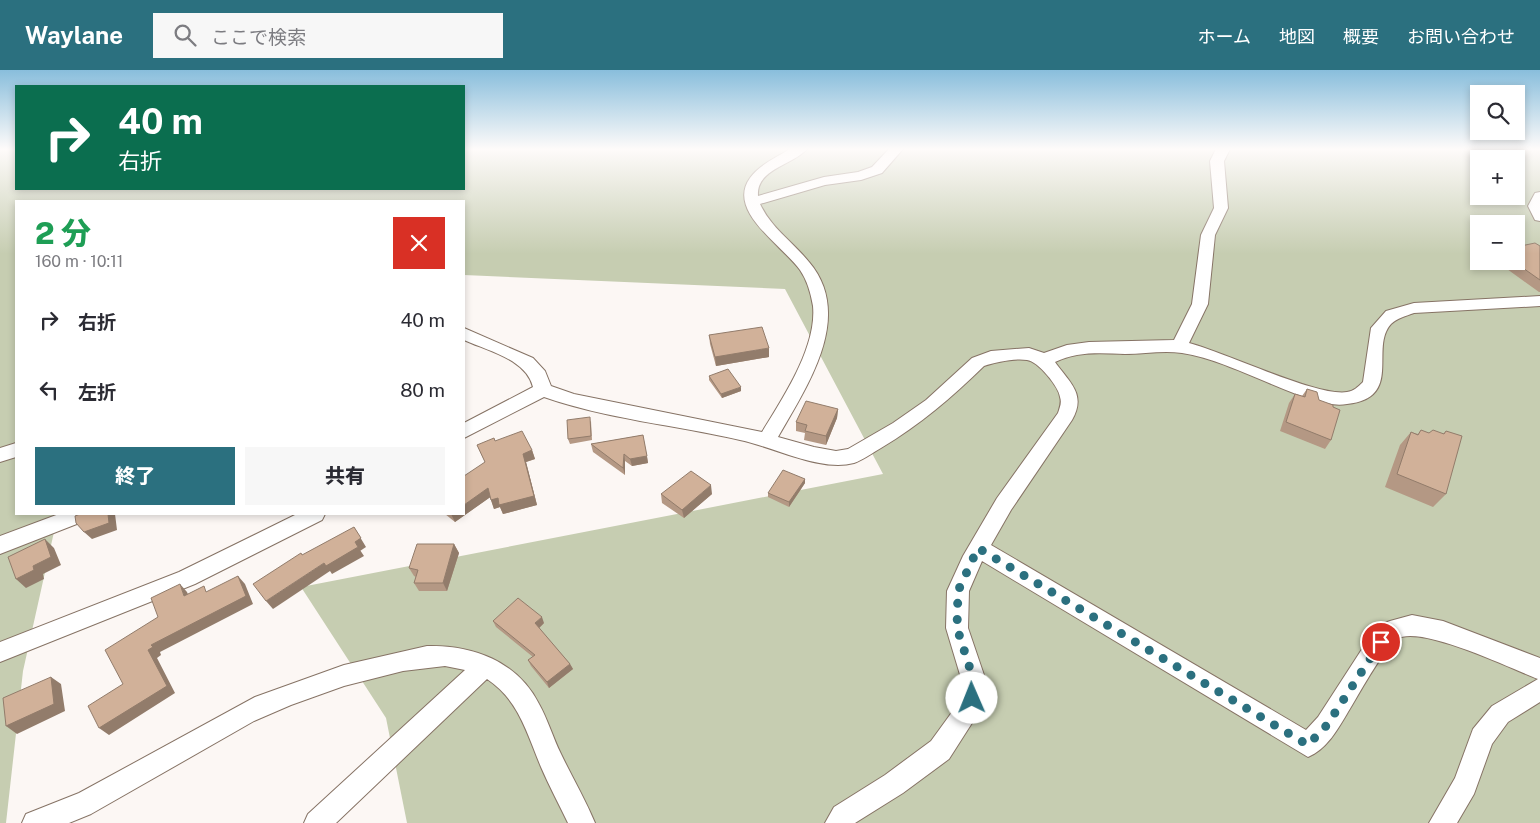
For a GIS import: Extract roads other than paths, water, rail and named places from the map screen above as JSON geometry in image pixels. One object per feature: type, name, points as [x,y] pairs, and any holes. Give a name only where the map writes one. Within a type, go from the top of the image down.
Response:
[{"type":"street","points":[[753,184],[752,202],[758,216],[805,266],[815,284],[822,311],[815,346],[797,386],[767,440]]},
{"type":"street","points":[[752,202],[813,184]]},
{"type":"street","points":[[1179,347],[1200,304],[1208,236],[1221,208],[1219,184]]},
{"type":"street","points":[[1540,196],[1536,206],[1540,217]]},
{"type":"street","points":[[1044,360],[1061,351],[1083,347],[1179,347],[1321,394],[1349,398],[1361,392],[1375,376],[1377,331],[1385,320],[1397,313],[1428,307],[1540,301]]},
{"type":"street","points":[[465,334],[527,362],[539,375],[543,390]]},
{"type":"street","points":[[465,430],[543,390],[572,400],[725,429],[814,454],[836,458],[852,456],[900,428],[932,405],[978,362],[991,357],[1029,354],[1044,360],[1069,394],[1070,405],[1052,437],[1020,479],[978,548],[958,591],[957,628],[973,678],[972,698],[964,714],[940,750],[894,784],[843,816],[838,823]]},
{"type":"street","points":[[0,455],[15,450]]},
{"type":"street","points":[[0,545],[77,515]]},
{"type":"street","points":[[0,652],[187,578],[313,515]]},
{"type":"street","points":[[978,548],[1308,745],[1327,725],[1372,653],[1390,631],[1412,624],[1443,631],[1540,669]]},
{"type":"street","points":[[35,823],[86,803],[159,764],[247,712],[293,694],[367,670],[410,659],[444,655],[485,666],[502,676],[520,695],[534,716],[550,758],[582,823]]},
{"type":"street","points":[[317,823],[485,666]]},
{"type":"street","points":[[1442,823],[1464,785],[1482,737],[1500,714],[1540,689]]}]
